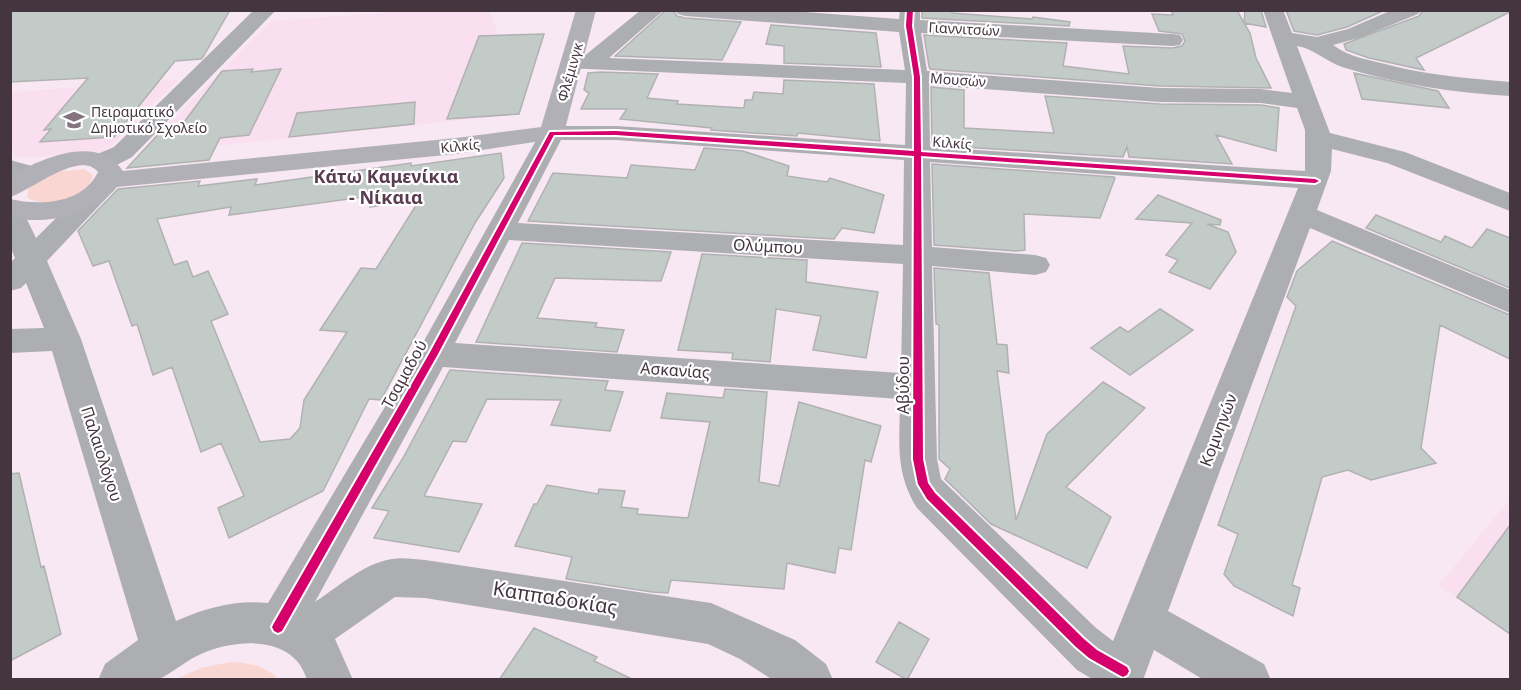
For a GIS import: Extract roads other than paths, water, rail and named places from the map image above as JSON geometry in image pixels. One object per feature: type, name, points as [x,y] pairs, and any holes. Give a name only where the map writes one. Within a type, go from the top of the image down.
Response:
[{"type":"main road","name":"Φλέμινγκ","points":[[552,134],[581,63],[586,10]]},
{"type":"main road","name":"Κιλκίς","points":[[104,178],[456,147],[552,134]]},
{"type":"main road","points":[[10,209],[29,213],[49,211],[77,202],[104,178],[92,160],[68,161],[17,177]]},
{"type":"street","points":[[22,270],[104,178],[123,152],[266,10]]},
{"type":"street","points":[[581,63],[654,10]]},
{"type":"street","name":"Γιαννιτσών","points":[[685,10],[909,18],[1172,40]]},
{"type":"street","name":"Κομνηνών","points":[[1121,675],[1315,181],[1320,159],[1318,138],[1285,38],[1273,10]]},
{"type":"street","points":[[1317,44],[1355,33],[1411,10]]},
{"type":"street","name":"Αβύδου","points":[[909,18],[917,77],[918,387],[920,472],[923,484],[931,496],[1080,643],[1121,675]]},
{"type":"street","points":[[1285,38],[1317,44],[1334,56],[1407,78],[1445,84],[1510,89]]},
{"type":"street","name":"Μουσών","points":[[581,63],[917,77],[1160,95],[1261,96],[1305,102]]},
{"type":"street","name":"Κιλκίς","points":[[552,134],[607,133],[1315,181]]},
{"type":"street","name":"Τσαμαδού","points":[[290,632],[433,354],[552,134]]},
{"type":"street","points":[[1318,138],[1395,157],[1510,203]]},
{"type":"street","name":"Παλαιολόγου","points":[[10,209],[22,270],[65,339],[164,650]]},
{"type":"street","points":[[1302,214],[1510,302]]},
{"type":"street","name":"Ολύμπου","points":[[500,231],[917,255],[1035,265]]},
{"type":"street","points":[[10,341],[65,339]]},
{"type":"street","name":"Ασκανίας","points":[[433,354],[918,387]]},
{"type":"street","name":"Καππαδοκίας","points":[[290,632],[392,578],[425,579],[711,624],[734,632],[779,656],[810,680]]},
{"type":"street","points":[[1143,620],[1248,680]]},
{"type":"street","points":[[121,680],[164,650],[199,633],[249,623],[290,632],[318,653],[330,680]]},
{"type":"place","name":"Πειραματικό Δημοτικό Σχολείο","points":[[74,120]]},
{"type":"district","name":"Κάτω Καμενίκια - Νίκαια","points":[[386,187]]}]
